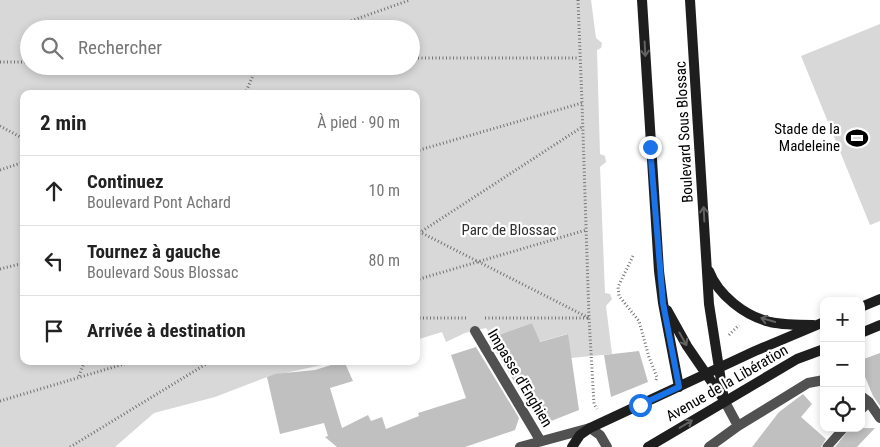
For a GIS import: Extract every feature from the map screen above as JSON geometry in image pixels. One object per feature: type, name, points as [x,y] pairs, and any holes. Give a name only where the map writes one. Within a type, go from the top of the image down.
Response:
[{"type":"main road","points":[[642,0],[663,303],[679,387]]},
{"type":"main road","name":"Boulevard Sous Blossac","points":[[690,0],[709,304],[724,400]]},
{"type":"main road","name":"Boulevard Sous Blossac","points":[[706,263],[718,287],[730,300],[750,314],[770,322],[820,324]]},
{"type":"main road","points":[[865,305],[880,299]]},
{"type":"main road","points":[[663,303],[687,346],[724,400]]},
{"type":"main road","name":"Avenue de la Libération","points":[[590,428],[719,368],[820,324]]},
{"type":"main road","points":[[865,331],[880,325]]},
{"type":"main road","name":"Avenue de la Libération","points":[[648,447],[724,400],[797,359],[820,350]]},
{"type":"main road","points":[[572,447],[580,436],[590,428]]},
{"type":"street","name":"Impasse d'Enghien","points":[[475,331],[540,440]]},
{"type":"street","points":[[709,447],[738,426],[808,382],[820,380]]},
{"type":"street","points":[[865,399],[880,418]]},
{"type":"street","points":[[724,400],[738,426]]},
{"type":"street","points":[[520,447],[540,440],[590,428],[600,436],[607,447]]},
{"type":"lane","points":[[827,447],[840,432]]},
{"type":"path","points":[[353,20],[410,0]]},
{"type":"path","points":[[578,0],[589,318],[594,404]]},
{"type":"path","points":[[420,58],[579,58]]},
{"type":"path","points":[[0,62],[20,62]]},
{"type":"path","points":[[246,90],[253,75]]},
{"type":"path","points":[[420,150],[582,103]]},
{"type":"path","points":[[0,126],[20,137]]},
{"type":"path","points":[[582,127],[421,232],[589,318]]},
{"type":"path","points":[[0,170],[20,163]]},
{"type":"path","points":[[420,279],[586,230]]},
{"type":"path","points":[[633,256],[618,287],[619,296],[639,321],[657,376],[653,388]]},
{"type":"path","points":[[0,269],[20,263]]},
{"type":"path","points":[[420,318],[474,318]]},
{"type":"path","points":[[483,318],[589,318]]},
{"type":"path","points":[[79,377],[84,365]]},
{"type":"path","points":[[0,401],[120,365]]},
{"type":"path","points":[[70,447],[205,365]]},
{"type":"green space","name":"Parc de Blossac","points":[[0,0],[591,0],[596,38],[602,43],[601,48],[597,50],[600,154],[605,156],[606,162],[600,167],[605,293],[610,294],[612,299],[606,306],[612,354],[571,358],[567,334],[539,342],[532,323],[492,337],[486,328],[465,333],[446,342],[442,332],[420,339],[420,90],[20,90],[20,365],[322,365],[267,377],[215,397],[154,413],[115,447],[0,447]]},
{"type":"green space","name":"Stade de la Madeleine","points":[[880,24],[880,221],[870,225],[801,56]]},
{"type":"building","points":[[532,323],[540,342],[568,334],[579,410],[541,425],[490,342],[492,341],[490,338]]},
{"type":"building","points":[[476,347],[519,418],[515,430],[465,447],[337,447],[325,437],[328,436],[324,423],[280,434],[267,377],[275,374],[315,370],[331,365],[346,365],[353,381],[330,388],[342,428],[368,415],[371,421],[382,417],[386,429],[419,416],[418,413],[466,398],[451,355]]},
{"type":"building","points":[[639,351],[648,382],[611,397],[604,355]]},
{"type":"building","points":[[880,353],[880,406],[873,396],[865,377],[865,359]]},
{"type":"building","points":[[803,394],[812,404],[801,417],[826,439],[821,447],[752,447],[779,412]]},
{"type":"building","points":[[865,428],[875,428],[857,447],[835,447],[847,432],[865,432]]},
{"type":"place","name":"Stade de la Madeleine","points":[[857,138]]},
{"type":"route","points":[[640,405],[679,387],[659,271],[650,147]]}]
